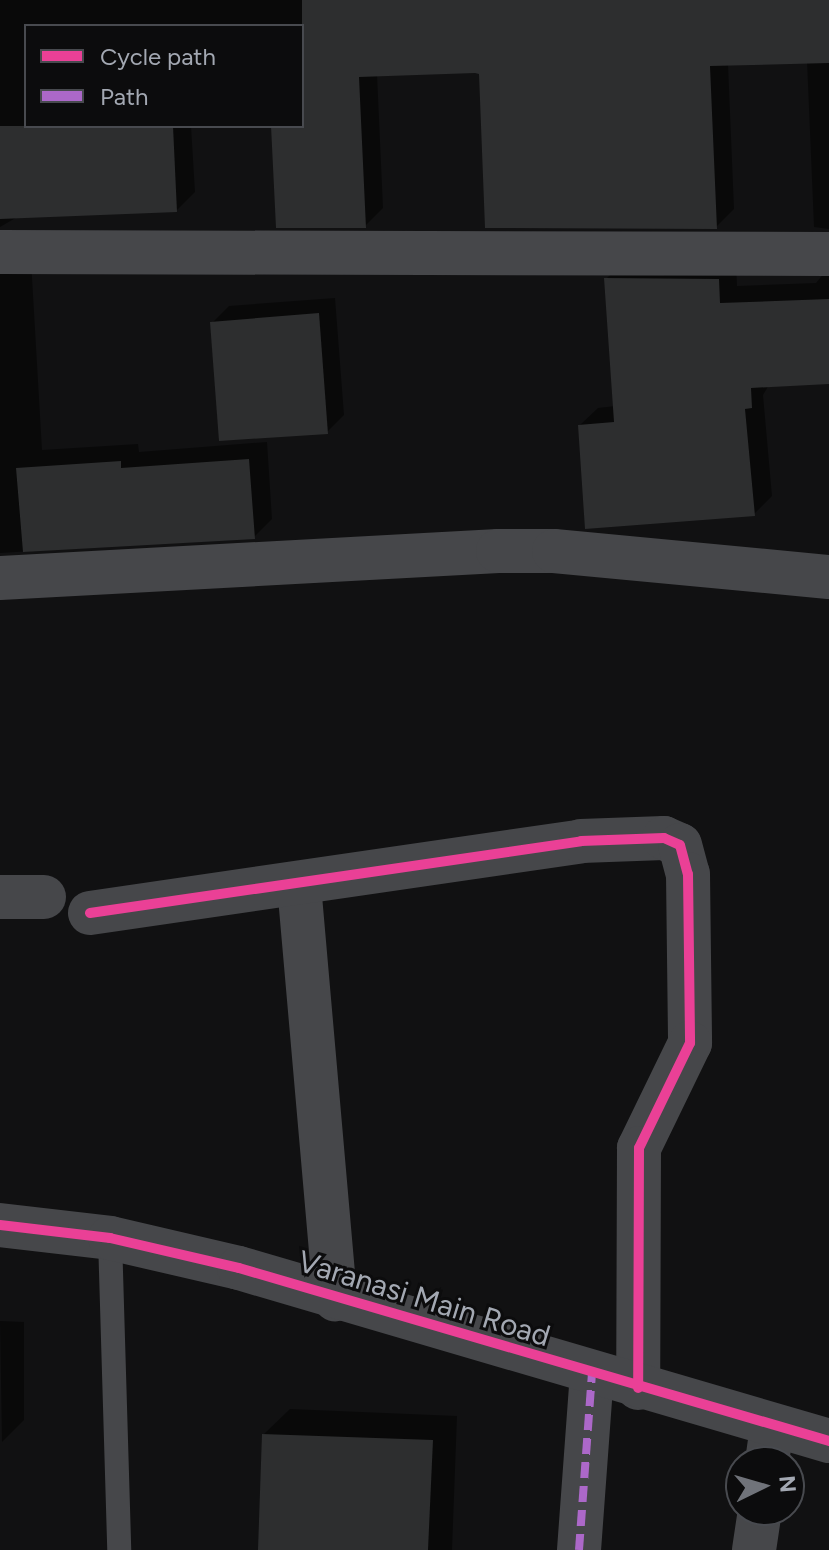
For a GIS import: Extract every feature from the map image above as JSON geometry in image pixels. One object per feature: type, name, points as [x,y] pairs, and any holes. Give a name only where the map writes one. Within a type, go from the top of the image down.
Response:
[{"type":"street","points":[[0,252],[829,254]]},
{"type":"street","points":[[0,578],[498,551],[554,551],[829,577]]},
{"type":"street","points":[[90,913],[299,885],[581,841],[664,838],[680,845],[688,874],[690,1043],[639,1148],[638,1388]]},
{"type":"street","points":[[299,885],[335,1299]]},
{"type":"street","points":[[0,897],[44,897]]},
{"type":"street","name":"Varanasi Main Road","points":[[0,1225],[110,1238],[239,1268],[638,1388],[769,1444],[829,1441]]},
{"type":"street","points":[[579,1550],[592,1374]]},
{"type":"street","points":[[754,1550],[758,1526]]},
{"type":"lane","points":[[110,1238],[119,1550]]},
{"type":"building","points":[[302,0],[829,0],[829,63],[710,66],[717,229],[485,228],[479,74],[475,73],[359,77],[366,228],[276,228],[271,128],[304,128]]},
{"type":"building","points":[[0,126],[173,128],[177,212],[0,219]]},
{"type":"building","points":[[604,278],[719,279],[720,303],[829,299],[829,384],[751,388],[752,408],[745,409],[755,516],[585,529],[578,425],[614,422]]},
{"type":"building","points":[[319,313],[328,434],[219,441],[210,322]]},
{"type":"building","points":[[249,459],[255,539],[23,552],[16,468],[121,461],[121,468]]},
{"type":"building","points":[[262,1434],[433,1440],[428,1550],[258,1550]]},
{"type":"marked path","points":[[579,1550],[592,1374]]},
{"type":"cycle path","points":[[90,913],[581,841],[664,838],[680,845],[688,874],[690,1043],[639,1148],[638,1388]]},
{"type":"cycle path","points":[[0,1225],[110,1238],[239,1268],[829,1441]]}]
